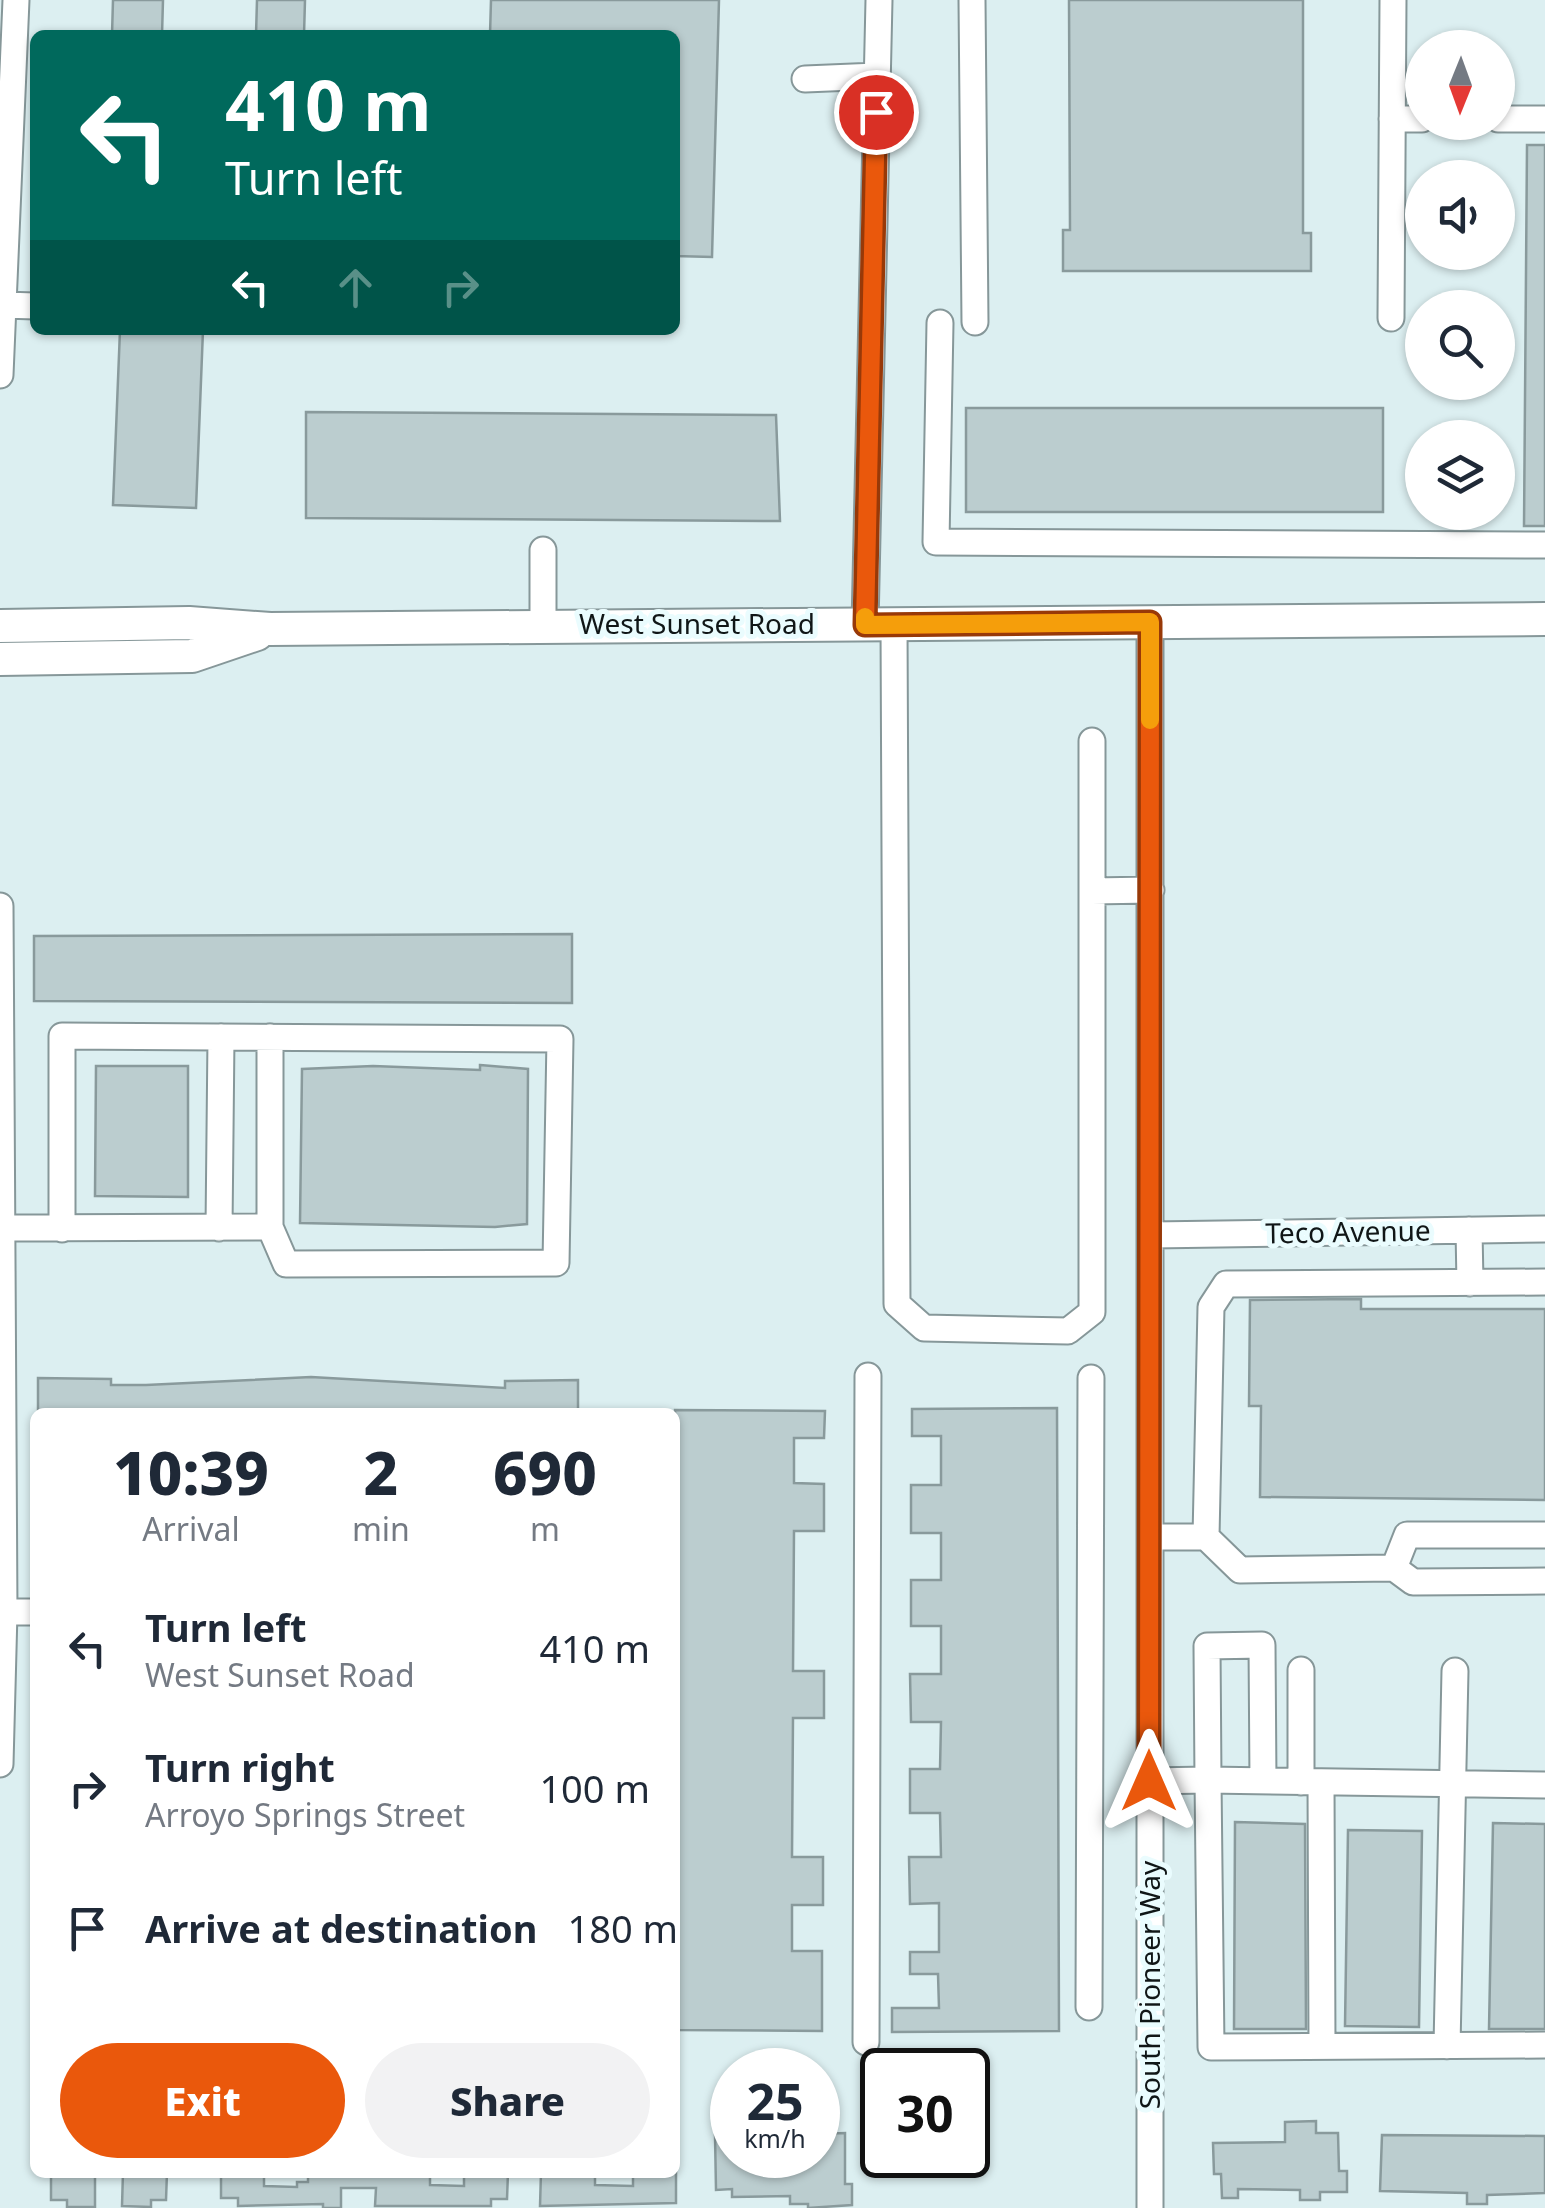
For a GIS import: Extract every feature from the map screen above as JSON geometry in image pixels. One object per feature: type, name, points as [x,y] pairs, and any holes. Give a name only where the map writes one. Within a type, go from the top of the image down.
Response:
[{"type":"main road","name":"West Sunset Road","points":[[0,626],[189,623],[270,629],[543,624],[1545,620]]},
{"type":"main road","name":"West Sunset Road","points":[[0,659],[192,656],[270,629]]},
{"type":"street","points":[[0,375],[16,0]]},
{"type":"street","points":[[879,0],[876,76],[880,625],[897,1304],[924,1328],[1068,1331],[1092,1312],[1092,742]]},
{"type":"street","points":[[972,0],[976,322]]},
{"type":"street","points":[[1391,318],[1393,0]]},
{"type":"street","points":[[805,79],[876,76]]},
{"type":"street","points":[[1392,119],[1405,119]]},
{"type":"street","points":[[1515,119],[1545,119]]},
{"type":"street","points":[[3,305],[30,306]]},
{"type":"street","points":[[940,322],[936,542],[1545,545]]},
{"type":"street","points":[[542,550],[543,624]]},
{"type":"street","name":"South Pioneer Way","points":[[1150,622],[1150,2208]]},
{"type":"street","points":[[1092,890],[1151,890]]},
{"type":"street","points":[[0,906],[0,1764]]},
{"type":"street","points":[[62,1229],[62,1036],[560,1038],[556,1263],[286,1264],[270,1227],[270,1037]]},
{"type":"street","points":[[219,1228],[221,1037]]},
{"type":"street","points":[[1,1228],[270,1227]]},
{"type":"street","name":"Teco Avenue","points":[[1152,1234],[1545,1229]]},
{"type":"street","points":[[1470,1230],[1470,1282]]},
{"type":"street","points":[[1206,1538],[1211,1307],[1226,1284],[1545,1282]]},
{"type":"street","points":[[866,2042],[868,1376]]},
{"type":"street","points":[[1088,2007],[1090,1378]]},
{"type":"street","points":[[1394,1568],[1407,1535],[1545,1535]]},
{"type":"street","points":[[1150,1536],[1206,1538],[1240,1570],[1394,1568],[1413,1582],[1545,1581]]},
{"type":"street","points":[[2,1612],[30,1612]]},
{"type":"street","points":[[1263,1781],[1262,1645],[1207,1646],[1211,2047],[1545,2045]]},
{"type":"street","points":[[1301,1670],[1311,1782],[1322,2046]]},
{"type":"street","points":[[1447,2046],[1455,1672]]},
{"type":"street","points":[[1149,1781],[1545,1786]]},
{"type":"building","points":[[113,0],[163,0],[162,30],[112,30]]},
{"type":"building","points":[[257,0],[305,0],[304,30],[256,30]]},
{"type":"building","points":[[491,0],[719,0],[712,257],[680,256],[680,30],[490,30]]},
{"type":"building","points":[[1069,0],[1303,0],[1303,233],[1311,233],[1311,271],[1063,271],[1063,230],[1070,230]]},
{"type":"building","points":[[1527,145],[1545,145],[1545,526],[1524,526]]},
{"type":"building","points":[[120,335],[203,335],[196,508],[113,505]]},
{"type":"building","points":[[966,408],[1383,408],[1383,512],[966,512]]},
{"type":"building","points":[[306,412],[776,415],[780,521],[306,518]]},
{"type":"building","points":[[572,934],[572,1003],[34,1001],[34,936]]},
{"type":"building","points":[[480,1065],[528,1069],[527,1224],[495,1227],[300,1223],[302,1069],[373,1066],[480,1070]]},
{"type":"building","points":[[96,1066],[188,1066],[188,1197],[95,1196]]},
{"type":"building","points":[[1361,1299],[1361,1309],[1545,1309],[1545,1500],[1260,1497],[1261,1406],[1249,1406],[1250,1300]]},
{"type":"building","points":[[311,1377],[505,1388],[505,1381],[578,1380],[578,1408],[38,1408],[38,1378],[111,1379],[111,1385]]},
{"type":"building","points":[[1057,1408],[1059,2031],[892,2032],[892,2008],[939,2008],[938,1974],[910,1974],[910,1952],[939,1952],[939,1903],[910,1904],[909,1857],[941,1857],[940,1813],[910,1813],[910,1769],[940,1769],[941,1722],[911,1722],[910,1674],[941,1674],[941,1626],[911,1626],[911,1580],[941,1580],[941,1533],[911,1533],[911,1485],[941,1485],[941,1436],[912,1436],[912,1409]]},
{"type":"building","points":[[680,1410],[825,1411],[824,1438],[794,1438],[794,1483],[824,1484],[824,1531],[794,1531],[793,1671],[824,1671],[824,1718],[793,1718],[792,1857],[823,1857],[823,1905],[792,1905],[792,1951],[822,1951],[822,2031],[680,2030]]},
{"type":"building","points":[[1235,1822],[1305,1824],[1306,2029],[1234,2029]]},
{"type":"building","points":[[1493,1823],[1545,1824],[1545,2029],[1489,2029]]},
{"type":"building","points":[[1348,1830],[1422,1831],[1419,2027],[1345,2026]]},
{"type":"building","points":[[1316,2121],[1316,2133],[1338,2133],[1339,2171],[1347,2171],[1347,2192],[1320,2192],[1320,2200],[1300,2200],[1300,2190],[1238,2189],[1238,2198],[1222,2198],[1221,2174],[1214,2174],[1213,2143],[1285,2142],[1285,2122]]},
{"type":"building","points":[[840,2133],[845,2133],[845,2184],[852,2184],[852,2205],[808,2208],[808,2204],[790,2204],[790,2196],[732,2197],[732,2189],[716,2190],[716,2178],[840,2178]]},
{"type":"building","points":[[1382,2135],[1545,2136],[1545,2193],[1487,2195],[1487,2204],[1467,2204],[1467,2193],[1380,2191]]},
{"type":"building","points":[[51,2178],[95,2178],[95,2207],[67,2207],[67,2200],[51,2200]]},
{"type":"building","points":[[123,2178],[167,2178],[166,2200],[151,2200],[151,2207],[122,2206]]},
{"type":"building","points":[[221,2178],[264,2178],[264,2186],[297,2187],[297,2182],[308,2182],[308,2178],[430,2178],[430,2185],[464,2186],[464,2178],[508,2178],[507,2199],[491,2199],[491,2206],[375,2206],[376,2188],[341,2188],[341,2208],[323,2208],[323,2204],[238,2206],[238,2198],[221,2198]]},
{"type":"building","points":[[541,2178],[595,2178],[595,2185],[633,2186],[633,2178],[676,2178],[676,2203],[540,2206]]},
{"type":"slow traffic","points":[[865,617],[865,625],[1150,622],[1150,720]]},
{"type":"route","points":[[876,112],[865,625],[1150,622],[1149,1781]]}]
